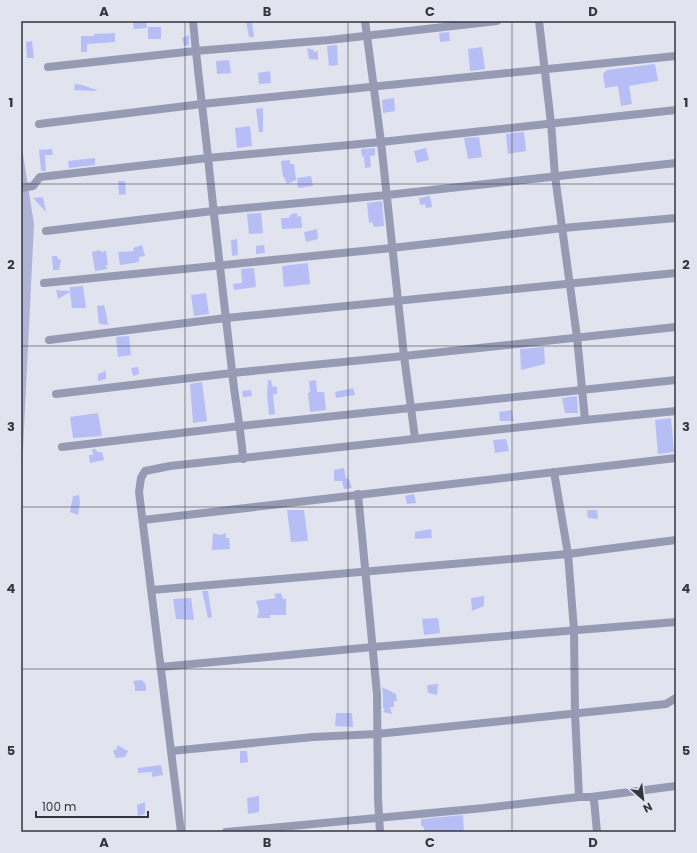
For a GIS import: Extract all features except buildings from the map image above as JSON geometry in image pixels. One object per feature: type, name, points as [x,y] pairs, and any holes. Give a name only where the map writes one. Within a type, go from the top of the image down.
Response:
[{"type":"street","points":[[193,21],[213,211],[243,459]]},
{"type":"street","points":[[364,21],[381,142],[410,409],[415,438]]},
{"type":"street","points":[[48,67],[195,50],[329,40],[497,21]]},
{"type":"street","points":[[539,21],[551,123],[555,176],[564,228],[585,420]]},
{"type":"street","points":[[39,124],[202,104],[676,56]]},
{"type":"street","points":[[21,188],[33,186],[40,178],[208,158],[381,142],[676,110]]},
{"type":"street","points":[[46,231],[213,211],[387,195],[676,163]]},
{"type":"street","points":[[44,283],[392,248],[564,228],[676,218]]},
{"type":"street","points":[[49,340],[226,318],[676,273]]},
{"type":"street","points":[[56,394],[232,373],[676,327]]},
{"type":"street","points":[[62,447],[240,426],[676,380]]},
{"type":"street","points":[[181,832],[139,492],[141,478],[145,471],[170,466],[243,459],[415,438],[676,411]]},
{"type":"street","points":[[143,520],[676,458]]},
{"type":"street","points":[[554,472],[568,554],[574,630],[575,713],[579,796]]},
{"type":"street","points":[[358,494],[377,694],[380,832]]},
{"type":"street","points":[[152,590],[568,554],[676,540]]},
{"type":"street","points":[[161,667],[373,647],[676,622]]},
{"type":"street","points":[[666,704],[676,698]]},
{"type":"street","points":[[171,751],[313,737],[377,734],[676,703]]},
{"type":"street","points":[[226,832],[484,808],[579,796],[591,797],[676,786]]},
{"type":"street","points":[[591,797],[594,800],[597,832]]},
{"type":"shaded area","points":[[21,142],[34,224],[21,491]]}]
